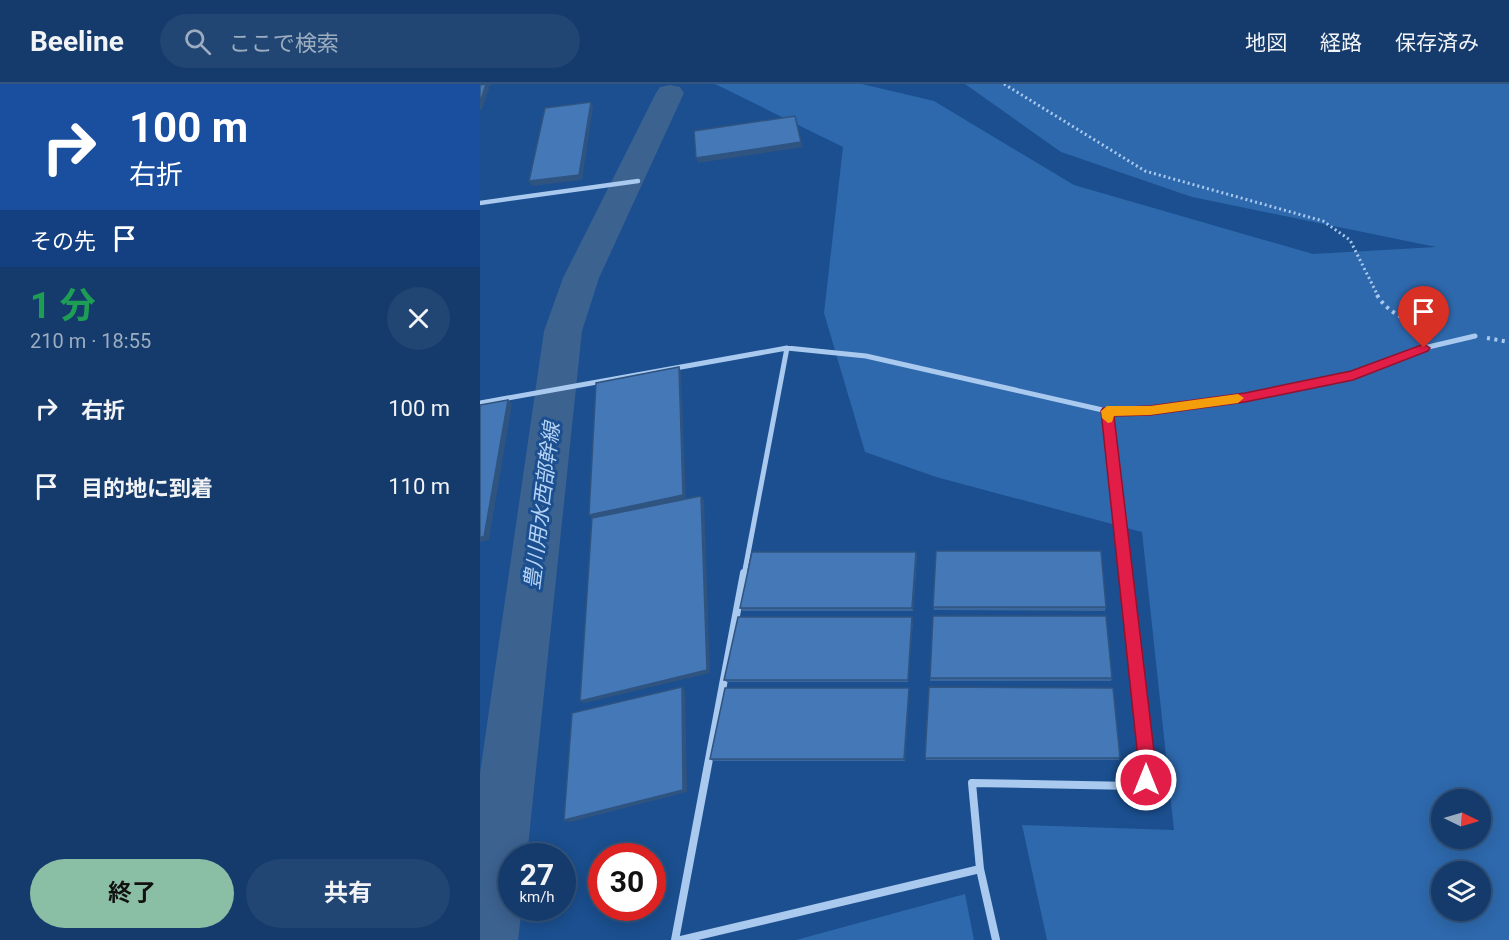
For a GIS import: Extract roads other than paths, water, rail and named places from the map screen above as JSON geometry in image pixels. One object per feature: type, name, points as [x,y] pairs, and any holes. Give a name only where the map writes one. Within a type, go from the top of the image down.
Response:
[{"type":"street","points":[[480,203],[638,181]]},
{"type":"street","points":[[480,403],[787,348],[866,356],[1107,411],[1150,410],[1256,395],[1353,375],[1424,348],[1475,336]]},
{"type":"street","points":[[675,940],[787,348]]},
{"type":"street","points":[[996,940],[980,869],[972,783],[1134,786],[1146,780],[1146,756],[1107,411]]},
{"type":"street","points":[[681,940],[980,869]]},
{"type":"waterway","name":"豊川用水西部幹線","points":[[487,940],[563,331],[581,278],[670,93]]}]
